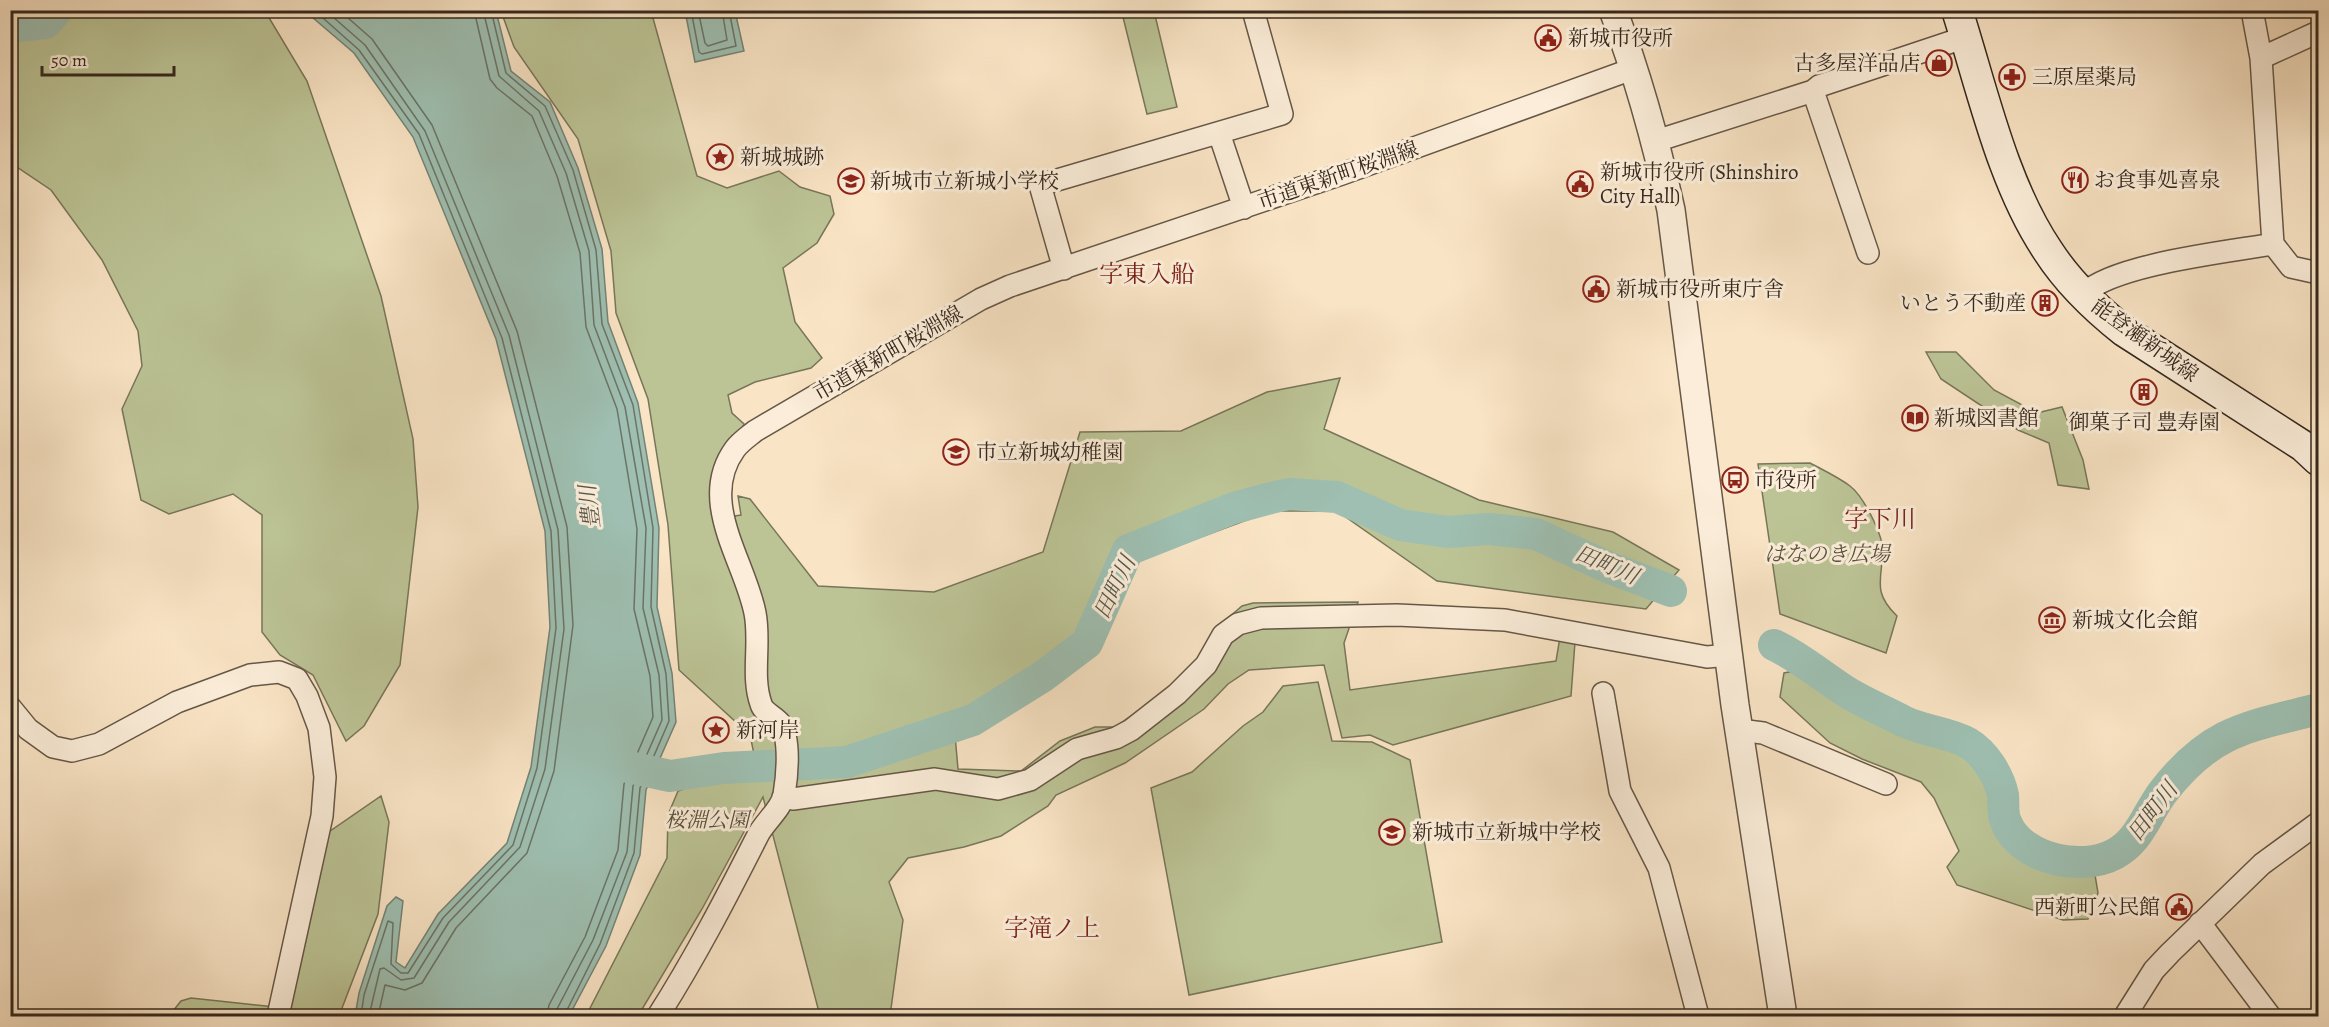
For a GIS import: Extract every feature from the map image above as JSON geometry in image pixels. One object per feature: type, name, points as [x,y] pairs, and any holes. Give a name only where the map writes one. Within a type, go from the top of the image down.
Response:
[{"type":"main road","name":"能登瀬新城線","points":[[1961,24],[2021,200],[2049,253],[2083,294],[2124,331],[2303,446],[2319,460]]},
{"type":"street","points":[[1064,269],[1040,185],[1282,114],[1253,10]]},
{"type":"street","points":[[1613,10],[1635,68],[1656,141],[1671,210],[1739,730],[1783,1017]]},
{"type":"street","points":[[2252,10],[2261,58],[2273,244],[2291,267],[2319,273]]},
{"type":"street","points":[[1656,141],[1813,91],[1819,86],[1961,24]]},
{"type":"street","points":[[2261,58],[2319,32]]},
{"type":"street","name":"市道東新町桜淵線","points":[[658,1017],[699,950],[758,834],[783,797],[786,744],[780,723],[761,706],[757,684],[759,638],[755,611],[726,530],[719,494],[724,467],[735,448],[755,431],[981,299],[1635,68]]},
{"type":"street","points":[[1813,91],[1868,253]]},
{"type":"street","points":[[1219,133],[1244,208]]},
{"type":"street","points":[[2083,294],[2095,283],[2165,263],[2273,244]]},
{"type":"street","points":[[783,797],[814,797],[935,779],[998,789],[1030,780],[1077,749],[1116,738],[1131,730],[1177,694],[1206,665],[1223,635],[1238,624],[1261,618],[1397,615],[1505,620],[1707,657],[1729,655]]},
{"type":"street","points":[[10,707],[28,729],[53,747],[72,751],[99,744],[177,702],[250,675],[279,672],[297,679],[307,696],[319,728],[325,777],[322,816],[278,1017]]},
{"type":"street","points":[[1603,693],[1620,791],[1659,868],[1698,1017]]},
{"type":"street","points":[[1739,730],[1764,733],[1886,784]]},
{"type":"street","points":[[2125,1017],[2154,970],[2200,923],[2262,864],[2319,822]]},
{"type":"street","points":[[2200,923],[2270,1017]]},
{"type":"green space","points":[[10,11],[265,11],[307,81],[381,296],[413,439],[418,507],[400,665],[364,726],[346,741],[313,675],[280,655],[262,632],[262,515],[233,494],[169,514],[141,500],[122,409],[142,366],[138,331],[102,260],[51,190],[11,163]]},
{"type":"green space","name":"桜淵公園","points":[[501,11],[651,11],[697,176],[727,188],[779,171],[800,187],[830,196],[834,214],[817,243],[783,268],[795,322],[822,358],[811,368],[755,382],[728,395],[732,413],[744,424],[737,438],[720,518],[741,515],[738,496],[750,499],[818,586],[934,592],[1043,552],[1080,432],[1181,431],[1267,392],[1340,378],[1324,429],[1479,500],[1613,532],[1679,570],[1646,609],[1437,581],[1337,511],[1271,511],[1131,563],[1084,636],[1013,705],[955,735],[958,769],[1021,771],[1060,741],[1095,727],[1115,727],[1192,674],[1219,626],[1242,606],[1253,603],[1358,602],[1344,643],[1350,690],[1556,661],[1560,637],[1575,642],[1571,696],[1393,745],[1370,735],[1342,738],[1324,665],[1249,670],[1228,684],[1204,709],[1125,763],[1056,795],[1048,806],[1001,836],[964,847],[908,858],[889,882],[903,920],[890,1016],[820,1016],[763,797],[702,909],[638,1016],[586,1016],[667,858],[668,815],[678,791],[700,783],[759,778],[750,735],[679,670],[668,525],[648,399],[616,313],[611,251],[578,139],[514,47]]},
{"type":"green space","points":[[1154,11],[1177,107],[1147,114],[1122,13]]},
{"type":"green space","points":[[1926,352],[1956,352],[1994,390],[2037,413],[2062,407],[2083,460],[2089,489],[2058,485],[2049,443],[2018,430],[1941,379]]},
{"type":"green space","name":"はなのき広場","points":[[1810,463],[1850,486],[1867,507],[1876,527],[1883,552],[1881,593],[1889,608],[1897,616],[1886,653],[1780,614],[1758,464]]},
{"type":"green space","points":[[1804,669],[1854,692],[1916,729],[1966,745],[1988,771],[2000,815],[2013,842],[2068,872],[2095,875],[2098,893],[2088,919],[2063,920],[1957,885],[1947,867],[1959,851],[1934,798],[1921,782],[1862,759],[1830,743],[1780,697],[1784,673]]},
{"type":"green space","points":[[1318,682],[1332,741],[1372,742],[1410,760],[1442,942],[1189,995],[1151,788],[1192,772],[1243,726],[1263,712],[1283,686]]},
{"type":"green space","points":[[381,796],[389,822],[378,914],[339,1016],[169,1016],[181,1001],[191,998],[285,1008],[323,836]]},
{"type":"water","name":"豊川","points":[[305,11],[496,11],[511,71],[550,102],[578,168],[602,249],[608,322],[638,403],[659,528],[657,607],[672,673],[676,722],[646,790],[640,855],[606,946],[569,1016],[355,1016],[359,993],[387,906],[396,897],[403,901],[396,962],[405,968],[438,914],[507,843],[531,767],[550,627],[545,531],[496,339],[413,137],[354,53]]},
{"type":"water","points":[[685,11],[735,11],[744,51],[695,62]]},
{"type":"waterway","points":[[10,24],[18,26],[46,23],[57,10]]},
{"type":"waterway","name":"田町川","points":[[610,763],[670,776],[724,768],[847,762],[973,720],[1042,677],[1087,643],[1128,550],[1234,508],[1289,494],[1337,497],[1400,525],[1448,532],[1488,529],[1536,534],[1605,566],[1671,591]]},
{"type":"waterway","name":"田町川","points":[[1774,645],[1863,701],[1911,724],[1952,736],[1974,747],[1985,759],[1998,780],[2003,795],[2005,819],[2014,835],[2026,846],[2057,860],[2092,861],[2121,850],[2134,838],[2163,792],[2197,755],[2214,743],[2250,727],[2318,709]]},
{"type":"place","name":"新城市役所","points":[[1548,38]]},
{"type":"place","name":"古多屋洋品店","points":[[1939,63]]},
{"type":"place","name":"三原屋薬局","points":[[2012,77]]},
{"type":"place","name":"新城城跡","points":[[720,157]]},
{"type":"place","name":"お食事処喜泉","points":[[2075,180]]},
{"type":"place","name":"新城市立新城小学校","points":[[851,181]]},
{"type":"place","name":"新城市役所 (Shinshiro City Hall)","points":[[1580,184]]},
{"type":"place","name":"新城市役所東庁舎","points":[[1596,289]]},
{"type":"place","name":"いとう不動産","points":[[2045,303]]},
{"type":"place","name":"御菓子司 豊寿園","points":[[2144,392]]},
{"type":"place","name":"新城図書館","points":[[1915,418]]},
{"type":"place","name":"市立新城幼稚園","points":[[956,452]]},
{"type":"place","name":"市役所","points":[[1735,480]]},
{"type":"place","name":"新城文化会館","points":[[2052,620]]},
{"type":"place","name":"新河岸","points":[[716,730]]},
{"type":"place","name":"新城市立新城中学校","points":[[1392,832]]},
{"type":"place","name":"西新町公民館","points":[[2179,907]]},
{"type":"district","name":"字東入船","points":[[1147,274]]},
{"type":"district","name":"字下川","points":[[1880,519]]},
{"type":"district","name":"字滝ノ上","points":[[1052,928]]}]
